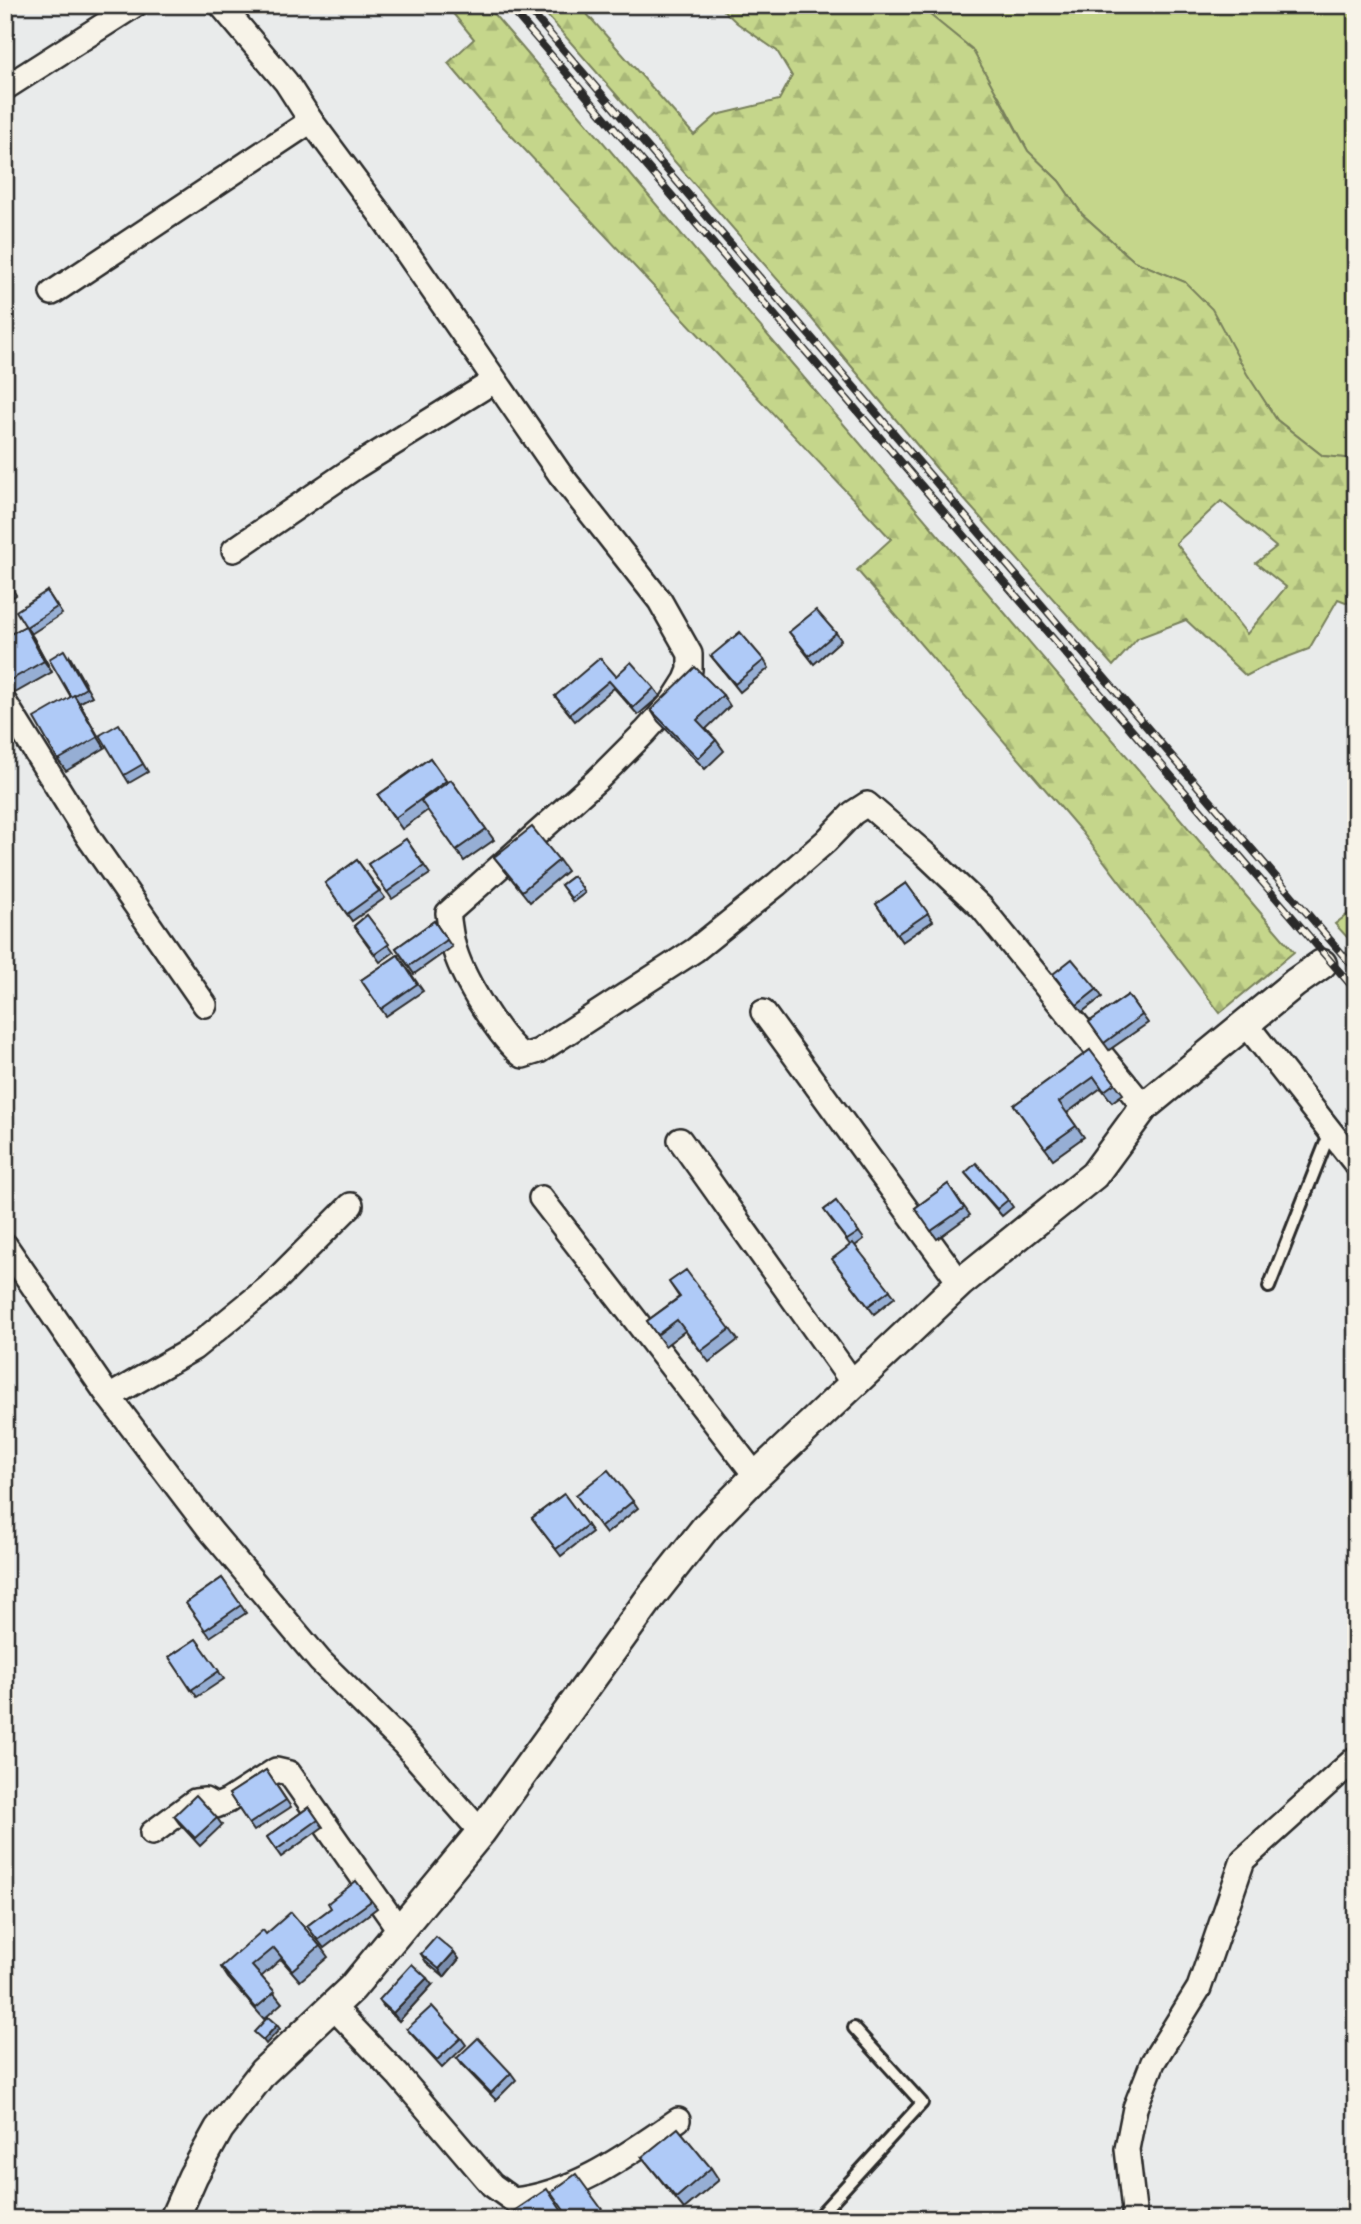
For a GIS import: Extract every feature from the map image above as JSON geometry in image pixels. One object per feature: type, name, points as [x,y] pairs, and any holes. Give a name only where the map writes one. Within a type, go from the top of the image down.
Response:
[{"type":"street","points":[[5,88],[135,5]]},
{"type":"street","points":[[221,5],[278,73],[383,218],[560,474],[660,601],[690,654],[690,670],[686,680],[672,702],[645,732],[587,789],[449,914],[454,951],[468,981],[512,1048],[523,1056],[539,1051],[695,950],[777,884],[827,841],[853,813],[867,804],[982,908],[1143,1107]]},
{"type":"street","points":[[52,293],[311,121]]},
{"type":"street","points":[[234,550],[357,466],[494,381]]},
{"type":"street","points":[[5,703],[89,838],[205,1004]]},
{"type":"street","points":[[174,2219],[193,2176],[219,2129],[263,2073],[334,2008],[481,1832],[650,1598],[706,1527],[756,1476],[960,1283],[1094,1175],[1143,1107],[1322,964]]},
{"type":"street","points":[[763,1012],[960,1283]]},
{"type":"street","points":[[1246,1024],[1356,1164]]},
{"type":"street","points":[[680,1140],[853,1383]]},
{"type":"street","points":[[541,1198],[756,1476]]},
{"type":"street","points":[[109,1397],[194,1348],[269,1287],[351,1205]]},
{"type":"street","points":[[5,1245],[109,1397],[210,1530],[320,1661],[403,1743],[481,1832]]},
{"type":"street","points":[[1135,2219],[1128,2150],[1135,2108],[1153,2062],[1199,1988],[1243,1860],[1356,1758]]},
{"type":"street","points":[[152,1833],[195,1801],[205,1800],[216,1805],[228,1801],[276,1770],[289,1773],[400,1931]]},
{"type":"street","points":[[334,2008],[398,2075],[492,2185],[513,2200],[535,2198],[589,2175],[629,2154],[678,2120]]},
{"type":"lane","points":[[1269,1287],[1330,1132]]},
{"type":"lane","points":[[816,2219],[922,2103],[854,2028]]},
{"type":"green space","points":[[446,5],[486,5],[1294,952],[1220,1013],[1081,831],[857,570],[891,539],[493,116],[448,63],[474,39]]},
{"type":"green space","points":[[538,5],[579,5],[694,135],[717,115],[779,100],[792,76],[777,51],[737,23],[718,5],[884,5],[924,10],[972,49],[1028,151],[1059,181],[1082,214],[1134,261],[1185,282],[1212,309],[1247,374],[1277,420],[1323,456],[1356,459],[1356,606],[1338,599],[1309,649],[1246,676],[1186,620],[1138,638],[1113,666],[937,469],[812,319]],"holes":[[[1221,501],[1276,547],[1256,563],[1286,587],[1247,634],[1176,543]]]},
{"type":"green space","points":[[884,5],[1356,5],[1356,459],[1323,456],[1277,420],[1185,282],[1134,261],[1082,214],[1059,181],[1028,151],[999,96],[924,10]]},
{"type":"green space","points":[[1356,908],[1356,947],[1335,924]]},
{"type":"building","points":[[47,591],[57,607],[26,627],[16,611]]},
{"type":"building","points":[[816,610],[836,633],[809,656],[789,632]]},
{"type":"building","points":[[25,626],[44,661],[7,682],[5,637]]},
{"type":"building","points":[[740,632],[764,660],[735,684],[711,656]]},
{"type":"building","points":[[64,650],[86,688],[71,697],[49,659]]},
{"type":"building","points":[[600,658],[616,676],[631,662],[654,688],[633,708],[609,681],[570,714],[555,696]]},
{"type":"building","points":[[695,667],[723,695],[697,720],[716,740],[698,758],[651,710]]},
{"type":"building","points":[[74,695],[98,737],[58,760],[34,718]]},
{"type":"building","points":[[119,724],[143,764],[124,775],[100,735]]},
{"type":"building","points":[[430,758],[446,781],[395,818],[378,795]]},
{"type":"building","points":[[451,780],[486,829],[456,850],[421,801]]},
{"type":"building","points":[[532,827],[559,860],[522,891],[494,857]]},
{"type":"building","points":[[406,839],[424,866],[387,892],[368,864]]},
{"type":"building","points":[[357,860],[379,891],[347,914],[325,883]]},
{"type":"building","points":[[573,876],[583,889],[571,898],[561,885]]},
{"type":"building","points":[[906,883],[928,913],[897,934],[876,904]]},
{"type":"building","points":[[367,915],[389,944],[375,954],[354,926]]},
{"type":"building","points":[[434,921],[447,940],[409,966],[396,948]]},
{"type":"building","points":[[398,955],[417,984],[381,1009],[361,980]]},
{"type":"building","points":[[1072,959],[1097,989],[1077,1005],[1053,974]]},
{"type":"building","points":[[1128,995],[1142,1015],[1104,1043],[1089,1022]]},
{"type":"building","points":[[1090,1050],[1115,1083],[1104,1091],[1094,1077],[1059,1102],[1076,1126],[1045,1148],[1014,1105]]},
{"type":"building","points":[[976,1163],[1008,1200],[997,1209],[965,1173]]},
{"type":"building","points":[[948,1184],[964,1208],[931,1231],[915,1208]]},
{"type":"building","points":[[836,1201],[859,1232],[847,1240],[824,1210]]},
{"type":"building","points":[[853,1243],[890,1290],[868,1306],[832,1259]]},
{"type":"building","points":[[686,1270],[730,1329],[701,1351],[677,1320],[657,1335],[647,1321],[680,1297],[669,1282]]},
{"type":"building","points":[[608,1470],[633,1501],[601,1527],[576,1495]]},
{"type":"building","points":[[564,1494],[587,1525],[556,1549],[532,1518]]},
{"type":"building","points":[[222,1578],[241,1605],[205,1630],[186,1603]]},
{"type":"building","points":[[196,1639],[219,1671],[191,1690],[169,1657]]},
{"type":"building","points":[[266,1770],[286,1800],[249,1824],[229,1794]]},
{"type":"building","points":[[196,1795],[217,1818],[195,1838],[174,1816]]},
{"type":"building","points":[[309,1807],[318,1820],[276,1850],[267,1837]]},
{"type":"building","points":[[356,1881],[371,1901],[318,1940],[307,1926],[331,1908],[328,1903]]},
{"type":"building","points":[[291,1912],[320,1946],[292,1970],[274,1948],[252,1966],[275,1992],[256,2008],[221,1967],[263,1930],[266,1934]]},
{"type":"building","points":[[436,1937],[454,1952],[439,1969],[421,1954]]},
{"type":"building","points":[[412,1964],[427,1978],[393,2013],[379,2000]]},
{"type":"building","points":[[432,2006],[461,2038],[437,2060],[407,2029]]},
{"type":"building","points":[[268,2017],[277,2025],[263,2040],[254,2032]]},
{"type":"building","points":[[478,2038],[511,2073],[491,2093],[457,2058]]},
{"type":"building","points":[[678,2128],[711,2168],[676,2198],[642,2157]]},
{"type":"building","points":[[576,2174],[609,2219],[570,2219],[551,2192]]},
{"type":"building","points":[[547,2189],[567,2219],[515,2219],[511,2213]]},
{"type":"railway","points":[[508,5],[1356,991]]},
{"type":"railway","points":[[525,5],[1356,970]]}]
